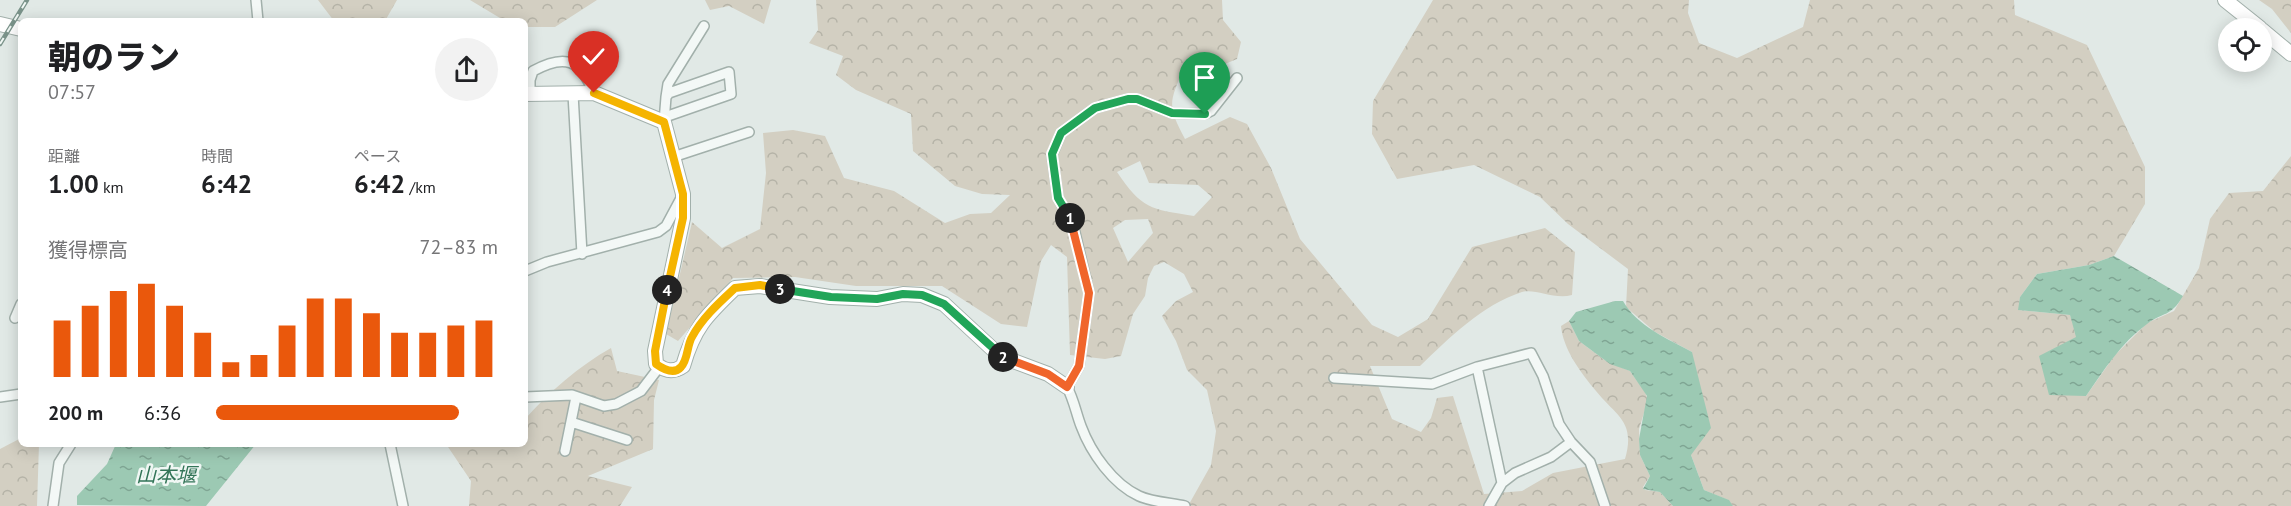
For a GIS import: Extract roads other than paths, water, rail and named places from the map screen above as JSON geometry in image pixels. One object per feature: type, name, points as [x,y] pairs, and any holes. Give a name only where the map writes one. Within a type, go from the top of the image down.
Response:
[{"type":"street","points":[[256,0],[258,18]]},
{"type":"street","points":[[2225,0],[2247,18]]},
{"type":"street","points":[[0,24],[18,28]]},
{"type":"street","points":[[704,26],[668,84],[666,97],[665,119],[683,194],[683,218],[655,351],[656,364],[676,371],[683,366],[690,339],[698,326],[735,288],[760,285],[831,297],[877,299],[903,294],[922,295],[944,304],[1000,356],[1048,374],[1067,387],[1075,401],[1088,443],[1104,466],[1140,496],[1185,506]]},
{"type":"street","points":[[2272,38],[2291,54]]},
{"type":"street","points":[[528,89],[533,71],[557,61],[570,61],[587,77],[594,93]]},
{"type":"street","points":[[528,94],[594,93],[665,119],[731,94],[729,72],[666,97]]},
{"type":"street","points":[[1067,387],[1079,366],[1089,293],[1073,224],[1058,198],[1052,154],[1061,133],[1095,108],[1128,99],[1137,99],[1172,113],[1205,114],[1211,111],[1237,78]]},
{"type":"street","points":[[573,94],[582,254]]},
{"type":"street","points":[[673,157],[749,132]]},
{"type":"street","points":[[528,270],[547,262],[658,232],[666,226],[683,194]]},
{"type":"street","points":[[15,318],[18,311]]},
{"type":"street","points":[[1334,378],[1432,384],[1477,367],[1528,353],[1534,354],[1554,414],[1571,442],[1590,462],[1605,506]]},
{"type":"street","points":[[528,397],[557,394],[604,406],[616,404],[641,391],[660,366]]},
{"type":"street","points":[[1477,367],[1502,483]]},
{"type":"street","points":[[0,397],[18,394]]},
{"type":"street","points":[[565,451],[576,397]]},
{"type":"street","points":[[571,422],[627,440]]},
{"type":"street","points":[[1489,506],[1502,483],[1515,473],[1551,457],[1571,442]]},
{"type":"street","points":[[53,506],[59,463],[69,447]]},
{"type":"street","points":[[391,447],[403,506]]},
{"type":"water","points":[[2114,256],[2183,296],[2174,308],[2147,324],[2129,340],[2113,357],[2086,396],[2049,395],[2039,356],[2076,337],[2070,315],[2018,310],[2020,297],[2037,274],[2089,265]]},
{"type":"water","points":[[1615,301],[1623,301],[1636,318],[1645,325],[1692,352],[1711,428],[1691,455],[1704,490],[1729,500],[1733,506],[1673,506],[1660,492],[1643,489],[1650,476],[1640,455],[1639,439],[1647,396],[1630,371],[1610,364],[1579,341],[1569,321],[1576,312]]},
{"type":"water","name":"山本堰","points":[[115,447],[254,447],[206,506],[77,505],[77,496],[107,464]]},
{"type":"railway","points":[[0,44],[27,0]]}]
